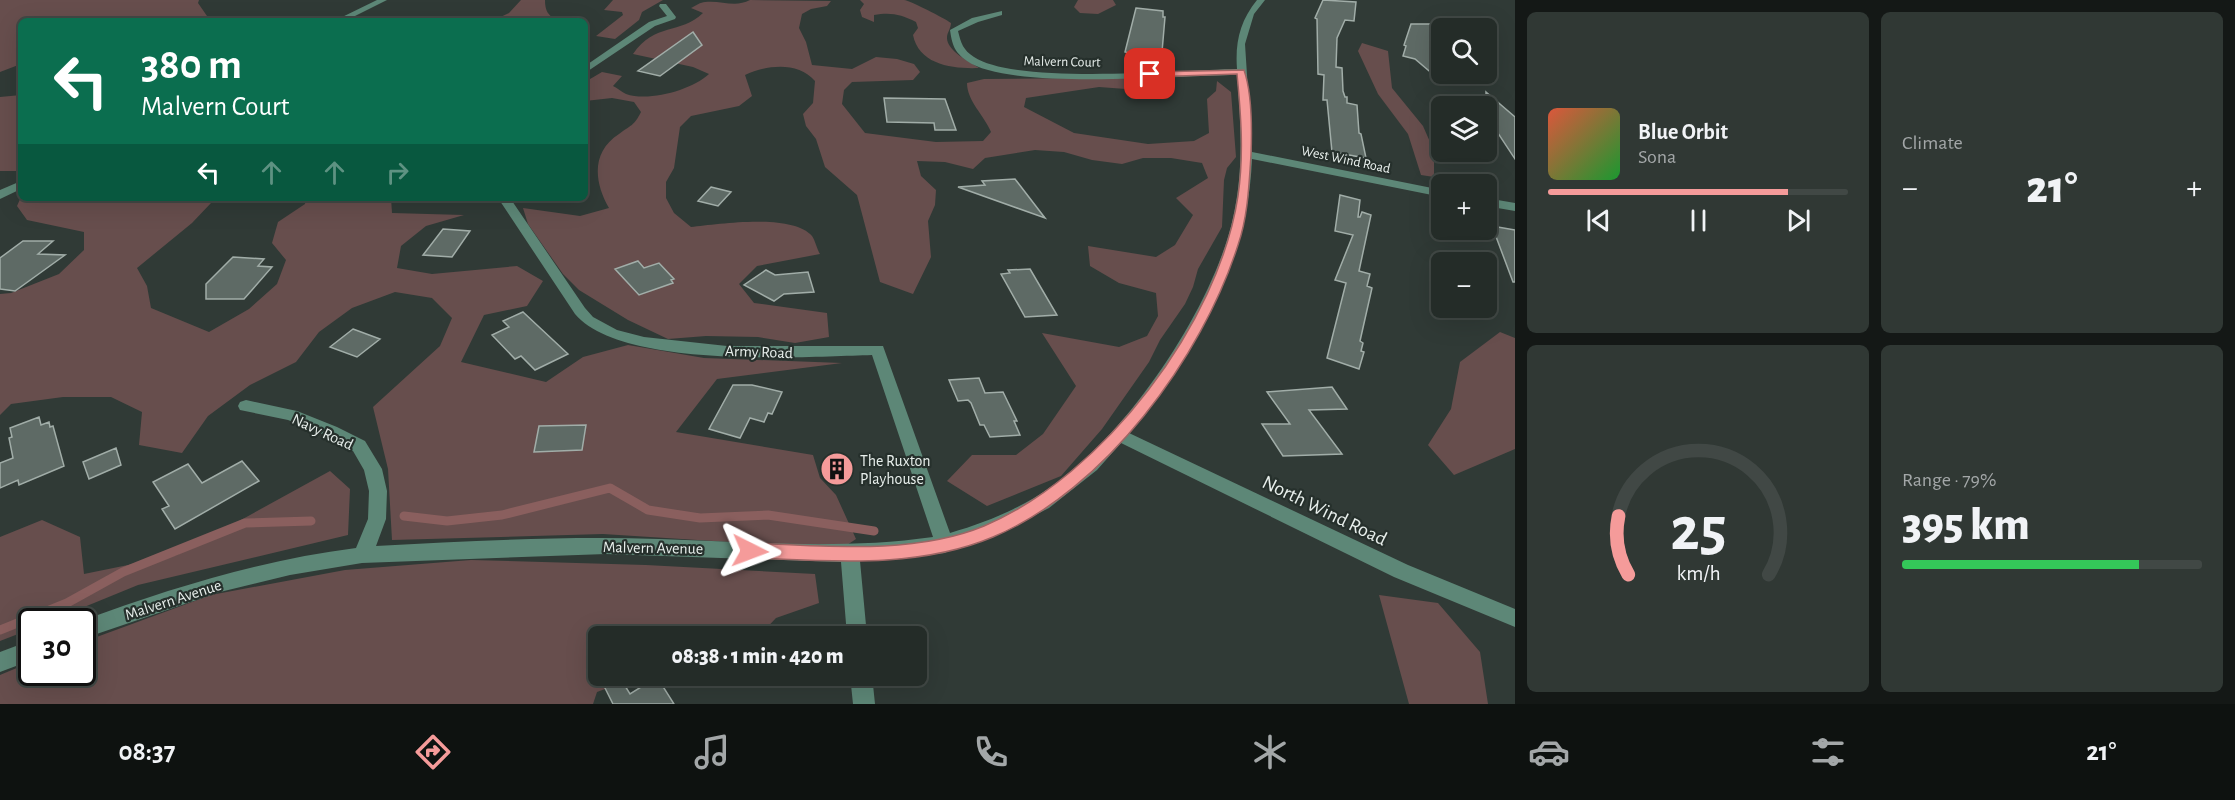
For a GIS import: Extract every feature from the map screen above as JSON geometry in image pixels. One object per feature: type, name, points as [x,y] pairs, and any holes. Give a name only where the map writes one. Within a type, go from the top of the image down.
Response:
[{"type":"street","points":[[344,18],[383,0]]},
{"type":"street","name":"Malvern Avenue","points":[[96,625],[170,598],[248,575],[298,564],[363,555],[603,546],[850,555],[884,553],[945,544],[987,532],[1041,502],[1091,465],[1119,435],[1155,390],[1186,345],[1213,298],[1224,273],[1239,220],[1243,196],[1247,129],[1241,72],[1244,25],[1253,8],[1261,0]]},
{"type":"street","points":[[588,68],[652,24],[672,17],[663,6]]},
{"type":"street","name":"Malvern Court","points":[[999,13],[962,25],[954,30],[952,38],[955,46],[963,54],[999,70],[1066,76],[1241,72]]},
{"type":"street","name":"West Wind Road","points":[[1245,154],[1431,192]]},
{"type":"street","points":[[0,195],[18,186]]},
{"type":"street","name":"Army Road","points":[[506,201],[571,299],[587,319],[607,332],[643,341],[702,349],[797,353],[878,350],[945,544]]},
{"type":"street","points":[[1497,204],[1515,207]]},
{"type":"street","name":"Navy Road","points":[[246,406],[291,415],[331,431],[359,446],[373,469],[378,491],[377,519],[363,555]]},
{"type":"street","name":"North Wind Road","points":[[1119,435],[1401,572],[1515,618]]},
{"type":"street","points":[[850,555],[856,626]]},
{"type":"street","points":[[0,662],[18,655]]},
{"type":"street","points":[[862,686],[864,704]]},
{"type":"shaded area","points":[[0,0],[199,0],[198,3],[207,16],[212,18],[18,18],[18,65],[0,72]]},
{"type":"shaded area","points":[[521,0],[545,0],[548,12],[552,18],[498,18],[509,13]]},
{"type":"shaded area","points":[[613,0],[663,0],[642,12],[639,20],[615,39],[596,36],[623,15],[622,12],[604,10]]},
{"type":"shaded area","points":[[750,0],[831,1],[827,6],[811,9],[802,14],[799,28],[806,42],[812,65],[852,69],[876,57],[897,59],[914,64],[920,72],[913,80],[852,82],[844,90],[842,104],[865,133],[936,142],[983,141],[991,132],[970,96],[967,83],[984,79],[1172,77],[1166,92],[1099,87],[1026,98],[1024,107],[1074,133],[1148,144],[1194,141],[1209,133],[1207,99],[1216,91],[1217,81],[1231,92],[1236,157],[1227,168],[1224,180],[1222,227],[1198,269],[1185,304],[1160,340],[1149,362],[1102,429],[1061,476],[987,506],[947,481],[972,455],[1016,455],[1043,434],[1076,386],[1042,333],[1119,347],[1147,336],[1158,316],[1156,293],[1119,283],[1090,266],[1088,246],[1156,257],[1175,245],[1193,215],[1176,198],[1208,178],[1202,163],[1171,158],[1143,158],[1122,164],[1092,160],[1064,152],[1035,150],[985,158],[973,169],[945,162],[917,161],[921,176],[936,190],[935,205],[928,221],[931,257],[913,294],[880,282],[857,195],[825,167],[816,139],[806,126],[803,114],[813,103],[815,81],[800,70],[782,67],[762,69],[745,75],[752,96],[739,106],[691,116],[680,127],[674,168],[666,182],[666,198],[674,213],[691,227],[736,222],[772,222],[789,224],[812,236],[820,254],[757,266],[739,284],[754,303],[827,313],[829,337],[795,343],[758,337],[706,336],[668,339],[628,320],[579,290],[563,274],[528,224],[523,208],[580,216],[609,208],[598,178],[600,158],[610,141],[632,125],[641,112],[634,102],[612,98],[588,101],[588,80],[602,72],[622,76],[613,86],[626,94],[635,96],[670,93],[692,85],[709,74],[693,67],[633,54],[650,37],[694,20],[703,13],[691,8],[700,3]]},
{"type":"shaded area","points":[[860,0],[904,0],[951,23],[947,37],[950,47],[959,56],[979,68],[948,66],[930,59],[916,45],[913,35],[918,28],[916,22],[900,15],[885,14],[874,15],[874,22],[862,17],[860,10],[864,4]]},
{"type":"shaded area","points":[[1078,0],[1113,0],[1116,5],[1098,14],[1080,13],[1074,7]]},
{"type":"shaded area","points":[[1362,43],[1388,51],[1392,88],[1423,126],[1431,144],[1434,174],[1431,174],[1431,177],[1421,175],[1408,134],[1378,94],[1358,51]]},
{"type":"shaded area","points":[[18,95],[18,171],[0,171],[0,97]]},
{"type":"shaded area","points":[[19,201],[203,201],[211,203],[192,223],[137,268],[147,286],[151,308],[209,332],[249,309],[277,284],[286,260],[272,243],[278,222],[305,204],[306,201],[391,201],[392,213],[464,215],[426,226],[401,246],[397,268],[432,274],[517,266],[543,281],[527,306],[484,315],[461,362],[546,382],[583,357],[628,345],[704,358],[842,363],[717,379],[676,432],[813,455],[820,478],[836,495],[856,539],[841,549],[603,534],[392,540],[388,469],[373,407],[440,346],[452,318],[432,298],[395,292],[352,308],[319,332],[296,362],[250,385],[208,416],[182,453],[139,445],[142,412],[111,397],[63,397],[11,404],[0,415],[0,294],[11,293],[59,274],[84,250],[84,232],[27,220],[17,206]]},
{"type":"shaded area","points":[[1500,332],[1515,338],[1515,449],[1454,475],[1428,445],[1451,409],[1460,362]]},
{"type":"shaded area","points":[[330,471],[350,489],[348,535],[138,585],[82,608],[18,608],[18,634],[0,641],[0,537],[42,520],[80,537],[84,574],[177,555]]},
{"type":"shaded area","points":[[471,560],[646,565],[815,574],[819,603],[776,618],[768,626],[588,626],[588,686],[613,686],[597,692],[593,704],[0,704],[0,675],[18,667],[18,686],[96,686],[96,637],[211,595],[345,570]]},
{"type":"shaded area","points":[[1379,595],[1438,603],[1480,652],[1488,704],[1409,704]]},
{"type":"building","points":[[1323,0],[1356,2],[1354,21],[1345,20],[1337,38],[1336,67],[1342,68],[1343,91],[1347,97],[1347,103],[1357,105],[1359,133],[1366,158],[1332,152],[1327,100],[1323,100],[1324,75],[1318,74],[1317,19],[1315,18]]},
{"type":"building","points":[[1136,8],[1163,11],[1163,17],[1165,17],[1162,52],[1156,51],[1150,58],[1125,52]]},
{"type":"building","points":[[1411,24],[1431,24],[1431,73],[1415,59],[1403,56],[1406,46],[1404,45]]},
{"type":"building","points":[[693,32],[702,45],[660,76],[638,71]]},
{"type":"building","points":[[884,98],[945,99],[956,130],[935,130],[934,123],[887,122]]},
{"type":"building","points":[[1497,101],[1515,117],[1515,159],[1497,132]]},
{"type":"building","points":[[1015,179],[1045,218],[958,187],[985,185],[982,181]]},
{"type":"building","points":[[711,187],[731,192],[718,206],[698,201]]},
{"type":"building","points":[[1340,195],[1360,200],[1358,217],[1362,212],[1371,215],[1359,271],[1370,274],[1367,286],[1372,288],[1360,341],[1363,343],[1361,351],[1364,352],[1359,369],[1327,358],[1346,283],[1335,280],[1353,235],[1335,231]]},
{"type":"building","points":[[1497,227],[1515,230],[1515,282],[1513,282],[1497,239]]},
{"type":"building","points":[[443,229],[470,231],[452,257],[423,255]]},
{"type":"building","points":[[23,241],[53,241],[38,254],[65,255],[15,291],[0,289],[0,258]]},
{"type":"building","points":[[233,257],[264,259],[258,266],[272,267],[244,299],[206,299],[206,284]]},
{"type":"building","points":[[638,261],[644,268],[659,263],[674,279],[671,280],[673,283],[639,295],[615,269]]},
{"type":"building","points":[[1030,269],[1057,315],[1025,317],[1001,274],[1010,273],[1008,270]]},
{"type":"building","points":[[766,270],[775,275],[808,272],[814,292],[784,294],[774,301],[744,285]]},
{"type":"building","points":[[523,312],[568,354],[535,370],[521,356],[515,359],[492,335],[509,327],[503,321]]},
{"type":"building","points":[[353,329],[380,339],[357,357],[330,347]]},
{"type":"building","points":[[979,378],[985,393],[1003,392],[1017,421],[1014,421],[1020,435],[990,437],[984,425],[980,425],[971,403],[968,400],[958,401],[949,380]]},
{"type":"building","points":[[733,385],[752,385],[782,392],[772,414],[768,413],[764,422],[750,418],[740,438],[709,429]]},
{"type":"building","points":[[1332,387],[1347,409],[1309,410],[1342,454],[1283,456],[1262,424],[1290,424],[1267,392]]},
{"type":"building","points":[[39,417],[41,425],[49,422],[50,427],[53,426],[64,466],[19,485],[18,480],[0,488],[0,463],[13,458],[9,438],[12,437],[10,428]]},
{"type":"building","points":[[586,425],[582,450],[534,452],[539,426]]},
{"type":"building","points":[[116,448],[121,465],[89,479],[83,462]]},
{"type":"building","points":[[242,461],[259,481],[175,529],[162,509],[169,506],[153,482],[188,464],[202,483]]},
{"type":"building","points":[[604,686],[625,686],[630,694],[643,686],[663,686],[674,704],[613,704]]},
{"type":"waterway","points":[[404,516],[447,521],[502,515],[610,488],[648,510],[700,518],[768,515],[874,531]]},
{"type":"waterway","points":[[0,630],[67,603],[123,572],[245,523],[311,521]]},
{"type":"place","name":"The Ruxton Playhouse","points":[[837,469]]},
{"type":"route","points":[[750,551],[850,555],[884,553],[945,544],[987,532],[1018,516],[1068,483],[1091,465],[1119,435],[1155,390],[1186,345],[1213,298],[1233,243],[1243,196],[1247,129],[1241,72],[1150,74]]}]
